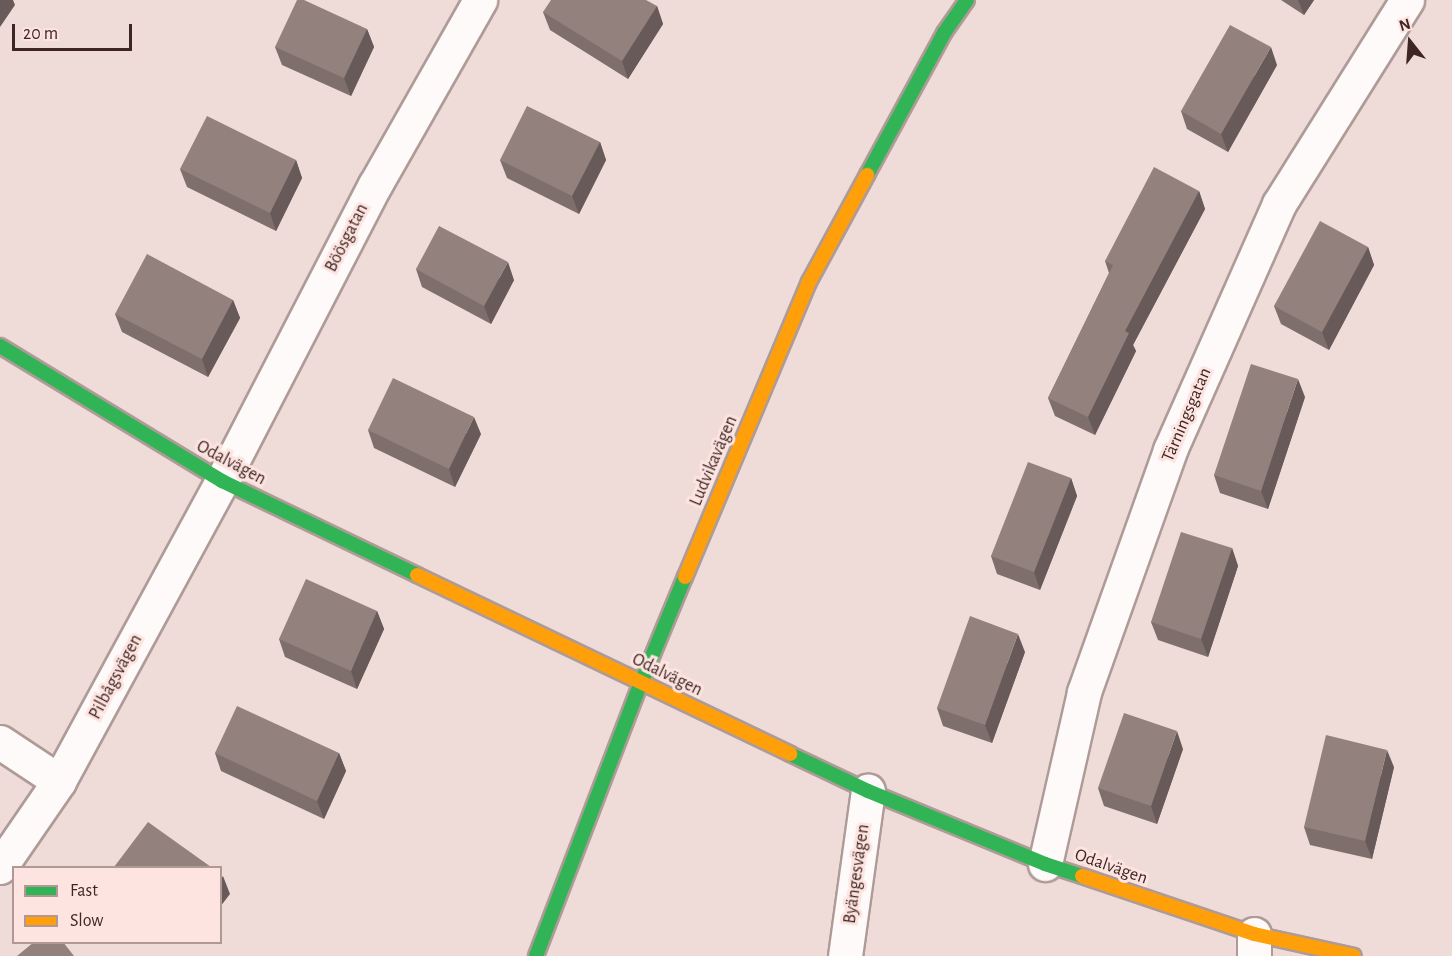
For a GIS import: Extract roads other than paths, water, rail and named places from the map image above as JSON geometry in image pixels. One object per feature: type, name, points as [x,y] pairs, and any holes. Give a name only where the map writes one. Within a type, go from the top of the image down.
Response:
[{"type":"street","name":"Böösgatan","points":[[222,481],[375,185],[480,0]]},
{"type":"street","name":"Ludvikavägen","points":[[536,956],[641,682],[809,282],[944,33],[967,0]]},
{"type":"street","name":"Tärningsgatan","points":[[1045,864],[1084,692],[1170,450],[1279,204],[1407,0]]},
{"type":"street","name":"Odalvägen","points":[[0,346],[222,481],[868,791],[1045,864],[1254,945],[1354,956]]},
{"type":"street","name":"Pilbågsvägen","points":[[0,867],[59,781],[222,481]]},
{"type":"street","points":[[0,742],[59,781]]},
{"type":"street","name":"Byängesvägen","points":[[845,956],[868,791]]}]
